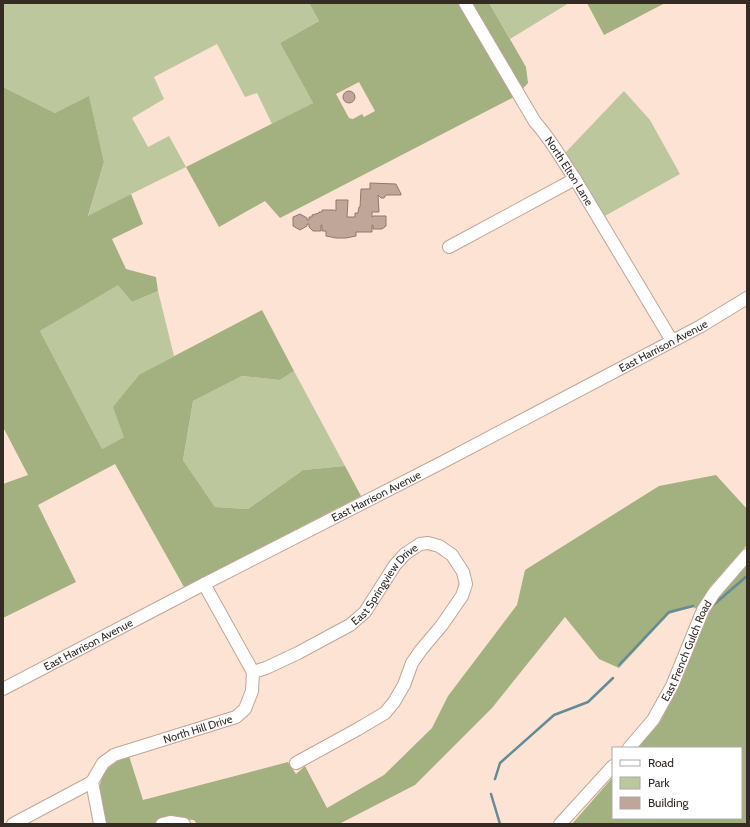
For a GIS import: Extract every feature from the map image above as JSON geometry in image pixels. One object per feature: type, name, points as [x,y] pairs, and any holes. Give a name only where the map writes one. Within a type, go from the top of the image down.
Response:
[{"type":"street","name":"North Elton Lane","points":[[465,3],[535,122],[545,132],[557,154],[575,179],[672,341]]},
{"type":"street","points":[[449,247],[575,179]]},
{"type":"street","name":"East Harrison Avenue","points":[[3,689],[441,463],[672,341],[747,298]]},
{"type":"street","name":"East Springview Drive","points":[[254,672],[298,653],[350,624],[365,612],[395,565],[405,554],[420,544],[428,543],[439,546],[452,555],[463,572],[466,584],[462,596],[412,664],[404,685],[394,702],[384,713],[296,763]]},
{"type":"street","name":"East French Gulch Road","points":[[630,747],[653,720],[672,686],[703,610],[714,593],[747,555]]},
{"type":"street","points":[[204,584],[254,672]]},
{"type":"street","name":"North Hill Drive","points":[[92,782],[103,763],[114,756],[236,717],[245,709],[250,697],[254,672]]},
{"type":"street","points":[[560,824],[612,767]]},
{"type":"street","points":[[13,824],[92,782],[100,824]]},
{"type":"street","points":[[162,824],[170,822],[184,824]]},
{"type":"green space","points":[[3,3],[309,3],[319,21],[280,43],[313,103],[272,124],[257,93],[245,97],[217,44],[154,77],[164,99],[132,118],[148,147],[169,136],[186,167],[88,217],[104,162],[89,97],[55,113],[3,87]]},
{"type":"green space","points":[[309,3],[489,3],[526,67],[528,83],[516,96],[280,218],[265,201],[219,227],[186,167],[313,103],[280,43],[319,21]],"holes":[[[359,82],[375,111],[364,117],[362,114],[353,119],[349,118],[336,94]]]},
{"type":"green space","points":[[489,3],[569,3],[510,39]]},
{"type":"green space","points":[[587,3],[665,3],[604,35]]},
{"type":"green space","points":[[3,87],[55,113],[89,96],[104,162],[88,216],[131,194],[143,224],[112,239],[126,269],[156,277],[158,291],[132,302],[118,285],[40,331],[102,449],[124,437],[113,407],[140,374],[262,310],[294,371],[280,380],[242,376],[193,401],[183,460],[215,507],[248,509],[303,470],[345,466],[361,496],[184,587],[115,464],[38,505],[76,582],[3,618],[3,484],[28,475],[3,427]]},
{"type":"green space","points":[[624,91],[650,120],[680,174],[603,217],[565,153]]},
{"type":"green space","points":[[118,284],[132,302],[158,291],[174,356],[140,374],[124,437],[102,449],[40,331]]},
{"type":"green space","points":[[294,371],[345,466],[303,470],[248,509],[215,507],[183,460],[193,401],[242,376],[280,380]]},
{"type":"green space","points":[[716,475],[747,509],[747,545],[710,587],[697,609],[693,607],[669,614],[619,668],[599,659],[565,617],[492,708],[415,785],[339,824],[197,824],[194,820],[168,818],[157,824],[101,824],[99,792],[103,775],[117,762],[129,756],[143,800],[288,762],[296,774],[305,766],[327,808],[384,775],[432,728],[448,696],[517,605],[525,570],[659,486]]},
{"type":"green space","points":[[747,559],[747,824],[572,824],[612,778],[612,819],[742,819],[742,747],[639,747],[660,722],[676,691],[701,622],[718,595]]},
{"type":"building","points":[[347,91],[351,91],[355,97],[351,103],[347,103],[343,99],[343,95]]},
{"type":"building","points":[[370,183],[396,184],[401,194],[386,195],[384,198],[381,198],[378,195],[379,212],[372,212],[372,217],[386,216],[386,226],[382,229],[373,229],[372,225],[372,232],[356,232],[356,236],[336,238],[326,236],[326,231],[322,231],[322,225],[321,231],[313,231],[309,227],[309,224],[300,230],[293,226],[293,217],[300,214],[309,220],[309,217],[322,212],[322,210],[336,211],[336,200],[348,200],[347,217],[355,217],[355,213],[358,213],[360,207],[361,189],[370,189]]},
{"type":"waterway","points":[[711,607],[747,576]]},
{"type":"waterway","points":[[619,665],[669,612],[693,606]]},
{"type":"waterway","points":[[495,779],[500,763],[554,715],[588,702],[613,678]]},
{"type":"waterway","points":[[491,794],[500,824]]}]
